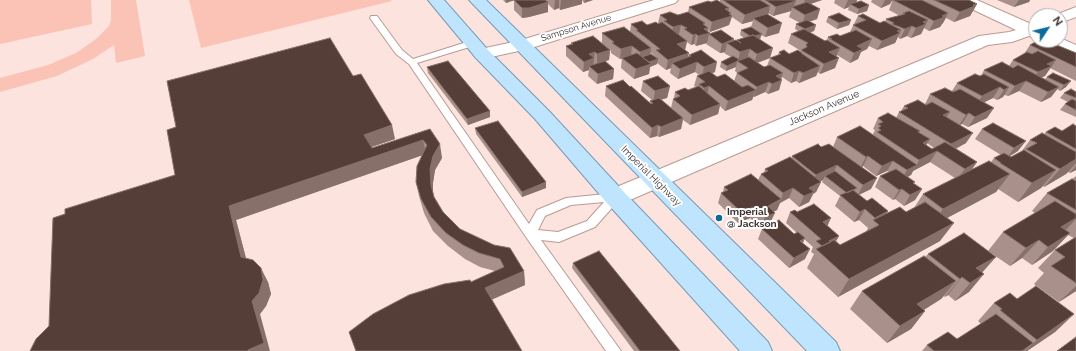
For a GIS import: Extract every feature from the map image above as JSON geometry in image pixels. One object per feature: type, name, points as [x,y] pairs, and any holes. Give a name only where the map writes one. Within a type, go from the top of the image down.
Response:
[{"type":"main road","points":[[436,0],[477,48],[542,115],[615,197],[758,351]]},
{"type":"main road","name":"Imperial Highway","points":[[477,0],[826,351]]},
{"type":"street","name":"Sampson Avenue","points":[[477,48],[522,45],[670,0]]},
{"type":"street","points":[[964,0],[1028,27]]},
{"type":"street","name":"Jackson Avenue","points":[[615,197],[985,40],[1012,37],[1028,32]]},
{"type":"lane","points":[[374,18],[399,52],[412,62],[530,234],[614,351]]},
{"type":"lane","points":[[412,62],[477,48]]},
{"type":"lane","points":[[530,234],[559,237],[590,224],[615,197]]},
{"type":"lane","points":[[530,234],[541,213],[570,201],[615,197]]},
{"type":"shaded area","points":[[0,0],[91,0],[92,24],[0,44]]},
{"type":"shaded area","points":[[111,0],[136,0],[145,56],[116,63],[114,45],[93,59],[57,76],[0,92],[0,78],[48,65],[76,53],[96,39],[109,26],[111,20]]},
{"type":"shaded area","points":[[189,0],[391,0],[392,1],[201,48]]},
{"type":"building","points":[[514,0],[545,0],[548,2],[529,8],[522,8]]},
{"type":"building","points":[[717,0],[729,8],[725,9],[731,13],[729,14],[732,16],[712,22],[689,7],[708,1],[711,2]]},
{"type":"building","points":[[723,0],[760,0],[770,6],[745,15]]},
{"type":"building","points":[[765,0],[794,0],[796,1],[776,7]]},
{"type":"building","points":[[893,0],[922,0],[948,13],[942,16],[945,17],[934,21]]},
{"type":"building","points":[[934,0],[969,0],[977,4],[960,12]]},
{"type":"building","points":[[861,1],[869,5],[859,9],[850,4]]},
{"type":"building","points":[[807,2],[820,9],[805,15],[792,7]]},
{"type":"building","points":[[909,11],[928,20],[923,22],[926,24],[916,28],[912,26],[905,29],[892,24],[894,23],[886,19],[905,14],[903,13]]},
{"type":"building","points":[[670,12],[678,15],[688,12],[705,23],[703,24],[708,28],[704,29],[710,33],[698,36],[696,34],[693,35],[684,29],[687,28],[681,25],[673,27],[664,21],[667,20],[660,15]]},
{"type":"building","points":[[839,13],[851,20],[839,23],[828,17]]},
{"type":"building","points":[[767,14],[782,23],[768,28],[753,18]]},
{"type":"building","points":[[863,14],[880,23],[884,21],[901,30],[897,31],[900,33],[882,41],[853,25],[866,20],[858,16]]},
{"type":"building","points":[[807,20],[816,25],[805,29],[796,24]]},
{"type":"building","points":[[642,21],[647,25],[662,22],[687,41],[677,44],[689,53],[668,60],[656,50],[660,49],[636,30],[638,30],[631,24]]},
{"type":"building","points":[[624,27],[651,48],[640,52],[632,46],[621,49],[612,43],[614,42],[602,33]]},
{"type":"building","points":[[751,27],[762,34],[750,36],[741,30]]},
{"type":"building","points":[[804,29],[840,48],[829,52],[839,58],[824,64],[801,50],[807,47],[806,44],[808,43],[791,34]]},
{"type":"building","points":[[721,30],[734,39],[722,44],[709,34]]},
{"type":"building","points":[[856,30],[872,39],[857,46],[863,49],[854,53],[828,37],[837,34],[840,36]]},
{"type":"building","points":[[753,35],[773,48],[757,54],[750,49],[740,52],[727,43],[736,40],[741,43],[737,40]]},
{"type":"building","points":[[593,36],[610,50],[597,54],[595,52],[589,54],[594,58],[584,62],[566,46],[573,44],[571,43]]},
{"type":"building","points":[[330,38],[353,76],[361,74],[392,125],[364,135],[372,148],[430,129],[440,144],[433,156],[430,169],[431,185],[434,197],[443,212],[460,229],[494,245],[510,248],[524,271],[485,288],[522,351],[356,351],[349,332],[373,314],[409,295],[444,284],[470,280],[471,282],[504,267],[500,259],[479,253],[463,245],[446,233],[431,217],[421,199],[416,182],[417,166],[427,145],[423,140],[229,206],[241,257],[253,260],[261,268],[263,280],[259,293],[252,301],[264,343],[248,351],[30,351],[36,339],[49,326],[53,218],[65,214],[65,209],[175,175],[167,130],[176,127],[167,81]]},
{"type":"building","points":[[1036,48],[1064,48],[1076,53],[1076,67]]},
{"type":"building","points":[[701,50],[717,62],[704,67],[697,62],[680,69],[672,63],[691,56],[689,55]]},
{"type":"building","points":[[784,50],[789,54],[798,50],[820,66],[803,73],[799,71],[794,73],[770,58],[781,54],[779,52]]},
{"type":"building","points":[[1038,51],[1056,60],[1047,64],[1052,66],[1038,72],[1013,60],[1027,52],[1032,54]]},
{"type":"building","points":[[637,53],[651,64],[636,69],[622,58]]},
{"type":"building","points":[[651,54],[658,59],[649,62],[642,57]]},
{"type":"building","points":[[733,56],[740,60],[727,66],[721,62]]},
{"type":"building","points":[[749,57],[764,67],[770,65],[783,73],[776,76],[782,80],[772,84],[769,82],[757,87],[737,73],[748,68],[737,61]]},
{"type":"building","points":[[448,61],[490,111],[467,119],[427,67]]},
{"type":"building","points":[[605,61],[614,69],[598,74],[589,66]]},
{"type":"building","points":[[1002,62],[1013,68],[1018,65],[1059,87],[1048,92],[1026,81],[1015,86],[984,70]]},
{"type":"building","points":[[709,71],[717,77],[725,74],[742,87],[748,85],[756,90],[728,101],[709,86],[704,88],[699,84],[705,82],[697,76]]},
{"type":"building","points":[[1053,73],[1071,81],[1064,85],[1047,77]]},
{"type":"building","points":[[975,74],[980,76],[984,74],[1009,87],[1004,90],[1000,87],[982,96],[957,83]]},
{"type":"building","points":[[658,76],[670,86],[655,91],[643,81]]},
{"type":"building","points":[[623,80],[651,104],[653,103],[650,101],[659,98],[683,118],[661,127],[658,125],[652,128],[606,86]]},
{"type":"building","points":[[699,86],[720,104],[692,115],[673,99],[680,96],[675,92],[685,88],[688,90]]},
{"type":"building","points":[[945,88],[953,92],[960,89],[994,108],[975,117],[969,113],[966,115],[930,94]]},
{"type":"building","points":[[1071,89],[1076,92],[1076,98],[1064,93]]},
{"type":"building","points":[[1072,99],[1076,101],[1076,110],[1065,104]]},
{"type":"building","points":[[918,100],[926,105],[932,102],[950,112],[943,115],[973,133],[951,144],[899,112],[908,108],[904,106]]},
{"type":"building","points":[[888,113],[920,131],[918,132],[930,139],[923,143],[932,149],[945,142],[977,162],[965,169],[937,151],[919,160],[877,132],[881,130],[878,128],[881,126],[878,124],[883,122],[878,118]]},
{"type":"building","points":[[498,121],[546,182],[522,192],[475,128]]},
{"type":"building","points":[[993,123],[1026,141],[1014,148],[982,129]]},
{"type":"building","points":[[1073,124],[1076,126],[1076,149],[1046,132],[1055,127],[1062,131]]},
{"type":"building","points":[[860,126],[917,165],[907,170],[893,161],[882,166],[837,137]]},
{"type":"building","points":[[1042,133],[1076,152],[1076,159],[1060,169],[1026,149],[1037,143],[1030,140]]},
{"type":"building","points":[[818,144],[821,147],[829,144],[877,178],[863,185],[837,165],[816,175],[792,156]]},
{"type":"building","points":[[1024,150],[1056,170],[1032,183],[994,158],[1004,153],[1011,157]]},
{"type":"building","points":[[790,157],[821,182],[809,188],[814,192],[804,196],[793,188],[783,193],[761,174],[768,171],[765,169]]},
{"type":"building","points":[[989,161],[1010,174],[943,209],[923,194]]},
{"type":"building","points":[[896,169],[915,182],[913,183],[922,189],[910,195],[902,189],[899,190],[880,176]]},
{"type":"building","points":[[835,171],[857,188],[847,193],[825,176]]},
{"type":"building","points":[[751,174],[781,199],[768,206],[775,213],[765,217],[753,207],[742,213],[721,193],[728,190],[724,187]]},
{"type":"building","points":[[1072,179],[1076,181],[1076,210],[1047,193]]},
{"type":"building","points":[[853,190],[867,201],[872,198],[888,211],[875,218],[865,209],[860,212],[840,195]]},
{"type":"building","points":[[1055,201],[1076,214],[1076,218],[1061,227],[1070,233],[1048,247],[1039,240],[1026,248],[1003,232]]},
{"type":"building","points":[[925,202],[954,223],[849,279],[816,249],[834,240],[840,245],[879,225],[873,220],[900,207],[906,212]]},
{"type":"building","points":[[814,204],[831,218],[823,222],[839,236],[822,246],[816,241],[821,239],[790,212],[795,210],[797,212]]},
{"type":"building","points":[[779,220],[794,234],[798,232],[805,238],[800,241],[810,249],[794,258],[762,229]]},
{"type":"building","points":[[964,233],[996,257],[976,268],[984,274],[970,283],[962,277],[960,279],[928,254]]},
{"type":"building","points":[[1076,237],[1076,283],[1051,266],[1065,257],[1055,250]]},
{"type":"building","points":[[599,251],[680,351],[640,351],[573,263]]},
{"type":"building","points":[[924,256],[956,281],[917,304],[925,311],[900,326],[862,291]]},
{"type":"building","points":[[1036,286],[1074,314],[1037,340],[1000,310],[1002,309],[994,303],[1010,293],[1017,299]]},
{"type":"building","points":[[996,314],[1033,343],[1022,351],[934,351],[927,345],[948,332],[957,339]]},
{"type":"building","points":[[1076,337],[1076,351],[1057,351]]},
{"type":"place","name":"Imperial @ Jackson","points":[[719,218]]}]
